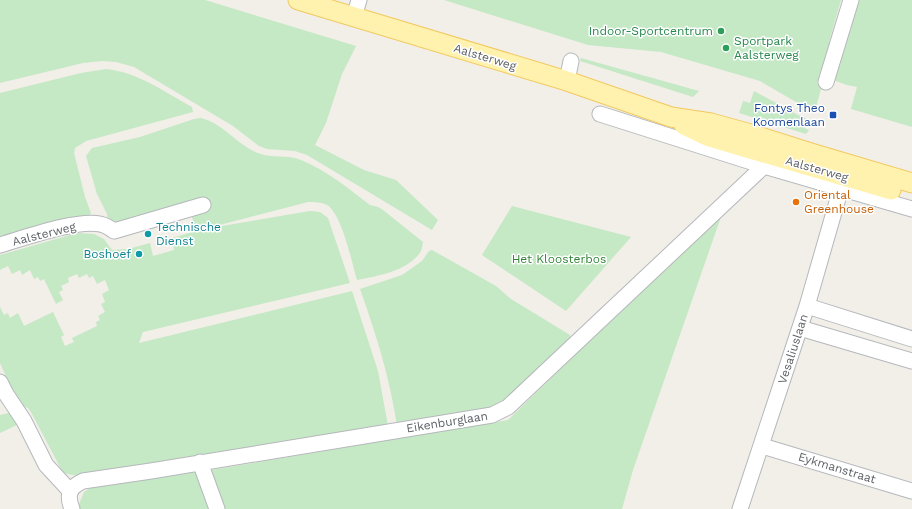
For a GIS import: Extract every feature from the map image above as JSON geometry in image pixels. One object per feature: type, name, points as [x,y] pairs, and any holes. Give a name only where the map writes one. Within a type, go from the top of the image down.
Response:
[{"type":"main road","name":"Aalsterweg","points":[[298,0],[356,9],[671,117],[711,123],[768,154],[912,196]]},
{"type":"main road","name":"Aalsterweg","points":[[768,154],[912,183]]},
{"type":"street","points":[[826,82],[851,0]]},
{"type":"street","points":[[567,81],[571,61]]},
{"type":"street","name":"Aalsterweg","points":[[600,114],[768,154],[841,188],[912,209]]},
{"type":"street","name":"Eikenburglaan","points":[[200,462],[492,415],[508,407],[679,246],[768,154]]},
{"type":"street","name":"Vesaliuslaan","points":[[740,509],[807,306],[841,188]]},
{"type":"street","name":"Aalsterweg","points":[[0,245],[83,224],[100,224],[114,231],[203,206]]},
{"type":"street","points":[[807,306],[912,340]]},
{"type":"street","points":[[800,328],[912,361]]},
{"type":"street","points":[[0,382],[24,421],[46,465],[70,491]]},
{"type":"street","name":"Eykmanstraat","points":[[762,446],[912,491]]},
{"type":"street","points":[[72,509],[69,498],[70,491],[75,485],[83,481],[200,462],[217,509]]},
{"type":"green space","points":[[0,0],[205,0],[356,46],[342,74],[326,123],[315,145],[364,170],[396,180],[438,220],[432,230],[307,155],[295,151],[267,149],[259,146],[233,126],[134,67],[116,62],[102,61],[83,63],[0,83]]},
{"type":"green space","name":"Sportpark Aalsterweg","points":[[444,0],[841,0],[829,42],[832,43],[823,74],[820,73],[817,83],[821,89],[815,111],[760,81],[661,52],[588,45]]},
{"type":"green space","points":[[857,0],[912,0],[912,127],[851,109],[857,87],[833,80]]},
{"type":"green space","points":[[581,58],[699,91],[693,97],[580,61]]},
{"type":"green space","points":[[106,69],[140,78],[192,107],[193,112],[86,141],[75,148],[74,153],[85,197],[91,213],[87,218],[0,242],[0,93],[81,73]]},
{"type":"green space","points":[[754,91],[812,121],[811,125],[806,124],[804,128],[809,130],[806,134],[739,113],[743,101],[750,103]]},
{"type":"green space","points":[[201,118],[217,125],[243,145],[258,153],[269,156],[296,158],[319,169],[337,180],[370,205],[383,210],[423,242],[421,250],[413,260],[399,269],[357,280],[346,240],[337,218],[327,205],[318,202],[308,202],[204,229],[310,211],[320,212],[328,218],[350,283],[143,332],[139,343],[352,291],[378,371],[388,426],[83,477],[63,473],[31,412],[28,408],[19,405],[0,363],[0,307],[4,315],[8,313],[10,318],[18,313],[24,326],[53,312],[64,335],[61,337],[65,346],[74,342],[72,338],[97,326],[96,322],[100,320],[98,316],[105,312],[101,304],[105,302],[102,294],[109,290],[105,280],[97,284],[93,276],[89,278],[87,274],[79,278],[77,274],[68,278],[69,282],[61,286],[63,290],[59,292],[63,300],[56,304],[44,279],[40,281],[38,277],[34,279],[30,270],[22,275],[20,270],[12,274],[8,266],[0,270],[0,255],[77,233],[94,234],[104,239],[112,250],[128,249],[150,243],[153,256],[174,250],[172,238],[196,231],[189,207],[115,226],[108,222],[107,214],[97,194],[86,156],[92,148],[140,137]]},
{"type":"green space","name":"Het Kloosterbos","points":[[512,206],[631,237],[566,311],[482,255]]},
{"type":"green space","points":[[723,211],[633,470],[622,509],[223,509],[211,470],[508,420]]},
{"type":"green space","points":[[432,250],[496,286],[511,299],[570,335],[571,340],[501,407],[397,426],[391,391],[382,356],[360,289],[402,275],[422,261],[429,251]]},
{"type":"green space","points":[[9,413],[13,415],[19,424],[0,433],[0,415]]},
{"type":"green space","points":[[193,472],[199,473],[210,509],[77,509],[84,492],[90,488]]},
{"type":"place","name":"Indoor-Sportcentrum","points":[[721,31]]},
{"type":"place","name":"Sportpark Aalsterweg","points":[[726,48]]},
{"type":"place","name":"Fontys Theo Koomenlaan","points":[[833,115]]},
{"type":"place","name":"Oriental Greenhouse","points":[[796,202]]},
{"type":"place","name":"Technische Dienst","points":[[148,234]]},
{"type":"place","name":"Boshoef","points":[[139,254]]}]
